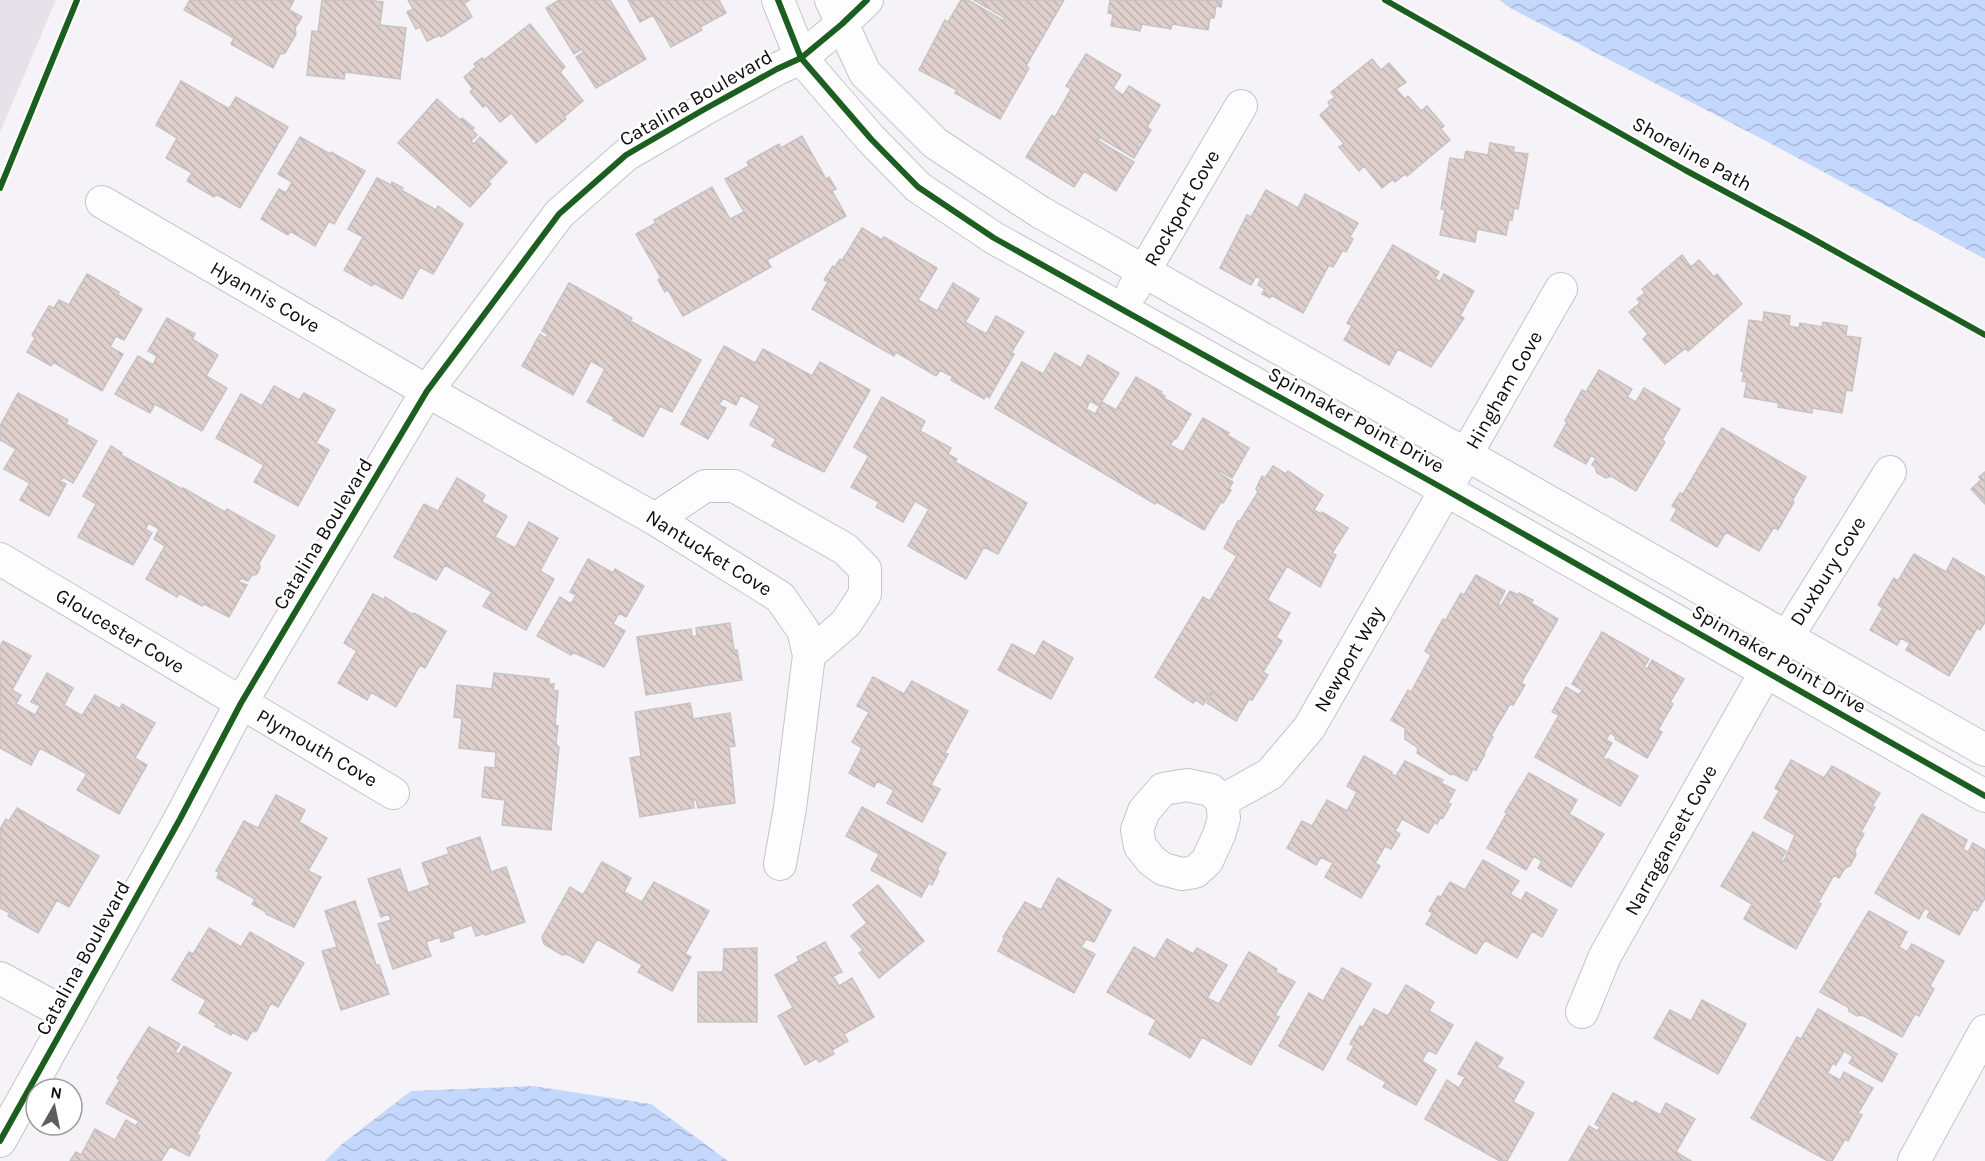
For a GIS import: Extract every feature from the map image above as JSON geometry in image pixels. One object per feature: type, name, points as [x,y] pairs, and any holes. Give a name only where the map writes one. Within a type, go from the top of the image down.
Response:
[{"type":"street","name":"Spinnaker Point Drive","points":[[778,0],[801,58],[870,139],[918,186],[994,238],[1446,490],[1985,796]]},
{"type":"street","name":"Catalina Boulevard","points":[[0,1141],[180,819],[241,703],[427,391],[559,214],[626,155],[712,105],[801,58],[836,12],[867,0]]},
{"type":"street","name":"Spinnaker Point Drive","points":[[836,12],[865,73],[935,142],[1040,212],[1985,750]]},
{"type":"street","name":"Rockport Cove","points":[[1122,309],[1241,106]]},
{"type":"street","name":"Hyannis Cove","points":[[102,202],[427,391]]},
{"type":"street","name":"Hingham Cove","points":[[1446,490],[1561,289]]},
{"type":"street","name":"Nantucket Cove","points":[[427,391],[655,519],[780,597],[803,630],[809,655],[790,808],[780,864]]},
{"type":"street","name":"Duxbury Cove","points":[[1766,671],[1890,472]]},
{"type":"street","points":[[655,519],[705,486],[734,486],[845,549],[865,569],[866,594],[846,623],[809,655]]},
{"type":"street","name":"Newport Way","points":[[1222,801],[1270,774],[1309,728],[1446,490]]},
{"type":"street","name":"Gloucester Cove","points":[[0,559],[241,703]]},
{"type":"street","name":"Narragansett Cove","points":[[1582,1012],[1605,956],[1766,671]]},
{"type":"street","name":"Plymouth Cove","points":[[241,703],[393,793]]},
{"type":"street","points":[[0,978],[70,1016]]},
{"type":"street","points":[[1914,1161],[1985,1031]]},
{"type":"shaded area","points":[[0,0],[56,0],[0,132]]},
{"type":"water","points":[[1499,0],[1985,0],[1985,259],[1764,140],[1512,9]]},
{"type":"water","points":[[533,1086],[651,1104],[728,1161],[325,1161],[342,1144],[411,1091]]},
{"type":"building","points":[[190,0],[294,0],[289,10],[302,17],[295,28],[296,34],[285,53],[280,54],[273,68],[231,44],[234,38],[184,10]]},
{"type":"building","points":[[322,0],[383,2],[380,25],[406,28],[400,79],[345,72],[344,79],[307,75],[312,31],[318,32]]},
{"type":"building","points":[[408,0],[470,0],[464,3],[472,17],[441,37],[440,35],[427,41],[420,27],[416,29],[407,12],[413,9]]},
{"type":"building","points":[[559,0],[610,0],[646,59],[596,88],[576,57],[584,52],[582,49],[574,54],[546,8]]},
{"type":"building","points":[[628,0],[719,0],[726,13],[700,27],[702,30],[671,47],[653,15],[640,22]]},
{"type":"building","points":[[961,0],[968,0],[1004,21],[1005,18],[974,0],[1064,0],[1026,66],[1029,68],[1000,119],[955,93],[957,90],[919,70],[945,20],[948,22]]},
{"type":"building","points":[[1110,0],[1222,0],[1221,7],[1216,6],[1214,18],[1210,18],[1208,30],[1172,24],[1171,29],[1142,24],[1140,31],[1111,26],[1113,14],[1108,13]]},
{"type":"building","points":[[530,24],[565,67],[560,72],[583,101],[564,117],[566,119],[536,143],[511,113],[500,122],[486,105],[483,107],[470,92],[473,89],[464,77],[476,67],[474,64],[482,58],[484,60]]},
{"type":"building","points":[[1086,54],[1121,75],[1113,88],[1123,95],[1129,86],[1160,105],[1147,127],[1151,130],[1134,158],[1099,137],[1097,140],[1134,162],[1116,191],[1084,171],[1074,187],[1026,157],[1052,115],[1055,117],[1071,89],[1066,86]]},
{"type":"building","points":[[1372,59],[1381,70],[1389,63],[1406,82],[1396,89],[1405,99],[1408,96],[1421,111],[1427,106],[1444,126],[1441,129],[1450,140],[1407,176],[1405,174],[1395,182],[1393,179],[1382,188],[1364,166],[1359,171],[1339,147],[1344,144],[1320,115],[1330,106],[1328,102],[1335,97],[1331,92]]},
{"type":"building","points":[[181,81],[229,109],[236,97],[288,127],[240,208],[216,194],[214,197],[187,181],[192,173],[166,158],[177,138],[156,125]]},
{"type":"building","points":[[437,99],[460,120],[462,118],[474,128],[472,130],[477,135],[471,141],[474,144],[480,137],[507,162],[488,182],[491,184],[470,207],[398,143]]},
{"type":"building","points":[[802,136],[826,179],[829,177],[836,189],[832,191],[846,216],[767,260],[771,267],[683,316],[668,290],[665,292],[658,280],[661,278],[636,234],[656,223],[654,220],[712,187],[730,219],[744,212],[725,179],[749,166],[747,162],[779,144],[781,148]]},
{"type":"building","points":[[300,137],[365,171],[334,224],[329,221],[315,246],[290,231],[288,235],[261,219],[279,189],[286,193],[292,182],[278,174]]},
{"type":"building","points":[[1490,143],[1514,147],[1513,152],[1528,154],[1518,209],[1514,208],[1506,235],[1477,229],[1475,242],[1440,235],[1445,210],[1441,209],[1450,158],[1464,160],[1466,151],[1488,155]]},
{"type":"building","points":[[377,178],[391,185],[392,182],[403,188],[401,190],[436,210],[438,206],[463,224],[433,274],[420,267],[402,299],[344,270],[363,237],[348,229]]},
{"type":"building","points":[[1266,190],[1298,208],[1305,194],[1358,223],[1350,237],[1353,239],[1346,252],[1343,250],[1333,267],[1329,265],[1303,313],[1271,295],[1270,298],[1262,294],[1265,289],[1258,285],[1261,279],[1256,276],[1251,285],[1220,268],[1247,215],[1251,217]]},
{"type":"building","points":[[862,228],[882,240],[884,237],[937,268],[918,300],[937,311],[953,283],[979,299],[965,322],[986,334],[996,316],[1024,332],[989,398],[986,395],[984,399],[951,380],[953,377],[940,370],[936,376],[896,352],[894,356],[812,309],[828,282],[824,280],[840,259],[854,267],[843,259]]},
{"type":"building","points":[[1393,245],[1439,272],[1435,279],[1440,281],[1444,274],[1474,291],[1460,316],[1464,318],[1431,367],[1398,349],[1389,365],[1344,340],[1352,326],[1347,323]]},
{"type":"building","points":[[1682,255],[1691,267],[1699,260],[1714,277],[1717,274],[1742,304],[1688,351],[1686,348],[1665,364],[1643,339],[1648,334],[1629,312],[1640,303],[1637,299],[1645,293],[1642,289]]},
{"type":"building","points":[[87,274],[119,292],[118,295],[142,309],[124,340],[116,336],[110,347],[123,354],[102,391],[53,362],[51,366],[27,352],[35,338],[32,335],[49,306],[54,308],[59,300],[69,305]]},
{"type":"building","points":[[569,283],[632,318],[630,321],[701,360],[672,412],[660,406],[643,437],[587,402],[605,369],[591,361],[573,395],[522,366],[540,334],[546,338],[548,334],[542,331]]},
{"type":"building","points":[[1764,312],[1790,316],[1789,326],[1799,328],[1800,323],[1822,327],[1823,322],[1847,326],[1846,336],[1861,338],[1852,391],[1846,390],[1842,413],[1812,408],[1812,413],[1778,407],[1779,403],[1744,397],[1747,382],[1742,381],[1744,371],[1741,371],[1749,320],[1763,322]]},
{"type":"building","points":[[167,318],[195,334],[192,339],[218,355],[206,376],[227,388],[202,431],[155,404],[150,413],[115,394],[138,356],[153,365],[157,356],[148,351]]},
{"type":"building","points":[[724,346],[755,363],[763,349],[812,376],[820,362],[870,390],[824,472],[772,446],[776,439],[750,425],[760,406],[741,395],[736,405],[723,398],[719,405],[726,408],[708,439],[681,424]]},
{"type":"building","points":[[1055,353],[1081,368],[1088,355],[1119,373],[1099,406],[1090,401],[1086,409],[1095,414],[1102,402],[1116,410],[1136,377],[1162,392],[1164,398],[1191,414],[1170,445],[1183,452],[1203,418],[1249,448],[1232,478],[1220,471],[1219,473],[1233,482],[1229,489],[1231,490],[1204,530],[1157,502],[1155,504],[995,408],[1022,362],[1043,374]]},
{"type":"building","points":[[1599,370],[1632,389],[1627,397],[1636,402],[1644,388],[1680,409],[1662,440],[1665,442],[1636,491],[1611,476],[1606,478],[1597,473],[1592,465],[1596,458],[1591,455],[1586,464],[1554,446],[1582,390],[1586,392]]},
{"type":"building","points":[[274,386],[299,400],[304,393],[335,410],[316,443],[329,450],[298,506],[254,482],[264,465],[216,438],[241,394],[262,406]]},
{"type":"building","points":[[18,393],[68,420],[66,424],[97,441],[73,483],[63,477],[60,481],[66,484],[49,516],[20,500],[30,483],[4,469],[16,449],[0,440],[0,426]]},
{"type":"building","points":[[882,397],[925,421],[920,431],[951,448],[948,454],[957,459],[955,462],[1027,503],[998,554],[984,547],[966,579],[908,546],[929,509],[915,501],[903,522],[876,507],[879,502],[851,487],[869,456],[854,447]]},
{"type":"building","points":[[1722,428],[1806,477],[1778,530],[1774,527],[1759,551],[1726,532],[1717,547],[1671,520],[1677,509],[1672,506],[1680,493],[1683,494]]},
{"type":"building","points":[[111,446],[122,453],[121,455],[182,489],[225,512],[227,509],[275,536],[259,563],[260,568],[257,574],[251,576],[248,581],[241,578],[239,582],[247,585],[229,617],[179,593],[177,597],[146,579],[165,546],[154,539],[159,529],[149,523],[145,529],[152,533],[133,565],[78,537],[96,504],[83,496]]},
{"type":"building","points":[[1273,466],[1286,474],[1288,471],[1323,495],[1314,510],[1321,514],[1322,512],[1348,528],[1332,553],[1336,555],[1320,587],[1287,566],[1267,600],[1290,613],[1276,637],[1282,641],[1263,672],[1268,675],[1252,700],[1249,699],[1236,721],[1207,703],[1212,691],[1203,705],[1196,700],[1193,703],[1155,677],[1203,597],[1210,601],[1237,556],[1224,548],[1238,521],[1258,492],[1256,489],[1262,476],[1265,478]]},
{"type":"building","points":[[1985,472],[1985,504],[1971,489],[1981,480],[1979,477]]},
{"type":"building","points":[[457,478],[485,495],[482,502],[507,516],[495,537],[515,548],[529,522],[558,538],[540,571],[554,579],[526,630],[483,606],[492,592],[445,565],[436,580],[394,557],[424,504],[438,511]]},
{"type":"building","points":[[1914,554],[1946,572],[1953,558],[1985,577],[1985,622],[1980,630],[1977,628],[1949,676],[1906,650],[1910,643],[1901,638],[1897,645],[1870,630],[1883,608],[1878,605],[1894,578],[1898,581]]},
{"type":"building","points":[[588,559],[613,573],[615,569],[644,586],[626,617],[619,613],[613,624],[625,631],[604,667],[573,652],[571,655],[537,636],[560,597],[571,604],[576,595],[570,592]]},
{"type":"building","points":[[1476,575],[1505,591],[1498,604],[1501,606],[1510,591],[1518,595],[1519,593],[1533,600],[1531,603],[1558,619],[1521,683],[1525,685],[1513,705],[1510,704],[1491,736],[1493,737],[1485,754],[1467,781],[1452,773],[1451,775],[1417,753],[1418,748],[1405,739],[1405,728],[1391,720],[1408,690],[1411,692],[1431,655],[1425,651],[1443,619],[1445,621],[1461,593],[1464,595]]},
{"type":"building","points":[[373,594],[384,600],[385,597],[413,615],[414,613],[446,631],[425,668],[420,665],[396,707],[371,692],[367,700],[338,683],[357,651],[344,643]]},
{"type":"building","points":[[730,623],[742,680],[646,695],[637,637],[691,629],[692,637],[697,636],[696,628]]},
{"type":"building","points":[[1602,632],[1649,659],[1644,667],[1647,669],[1652,660],[1684,679],[1670,702],[1673,704],[1658,730],[1662,732],[1647,758],[1615,739],[1616,737],[1610,733],[1606,740],[1612,743],[1603,758],[1638,776],[1620,806],[1535,757],[1559,715],[1552,712],[1566,687],[1579,695],[1582,690],[1572,684]]},
{"type":"building","points":[[3,641],[31,656],[12,690],[21,695],[16,704],[35,715],[40,706],[31,702],[47,673],[73,688],[64,705],[82,716],[95,695],[120,709],[122,704],[155,723],[135,758],[147,765],[119,814],[77,790],[87,774],[40,748],[31,765],[0,748],[0,647]]},
{"type":"building","points":[[1043,641],[1073,658],[1051,699],[998,670],[1012,644],[1035,656]]},
{"type":"building","points":[[494,673],[549,679],[549,684],[554,684],[553,690],[558,691],[555,725],[558,726],[556,744],[559,747],[551,830],[502,825],[505,800],[482,797],[485,767],[495,768],[496,752],[459,748],[462,718],[454,717],[457,685],[492,689]]},
{"type":"building","points":[[873,677],[904,694],[912,681],[968,711],[931,785],[940,789],[922,822],[887,803],[894,790],[877,781],[874,787],[849,773],[862,748],[852,742],[869,712],[857,706]]},
{"type":"building","points":[[690,703],[693,719],[730,713],[735,746],[729,747],[735,803],[698,808],[696,800],[693,799],[694,808],[640,817],[630,758],[641,756],[635,712]]},
{"type":"building","points":[[1364,756],[1396,776],[1405,761],[1443,780],[1441,783],[1455,790],[1448,803],[1451,804],[1443,818],[1441,817],[1437,824],[1435,822],[1428,833],[1402,819],[1395,831],[1400,834],[1391,849],[1385,846],[1375,863],[1380,866],[1361,898],[1325,877],[1333,863],[1321,857],[1316,865],[1287,848],[1302,821],[1312,826],[1327,800],[1347,811],[1357,792],[1347,786]]},
{"type":"building","points":[[1791,760],[1824,778],[1832,766],[1880,793],[1861,832],[1864,834],[1855,850],[1856,855],[1839,878],[1834,875],[1796,949],[1744,919],[1752,904],[1721,886],[1753,832],[1786,851],[1781,860],[1784,861],[1795,835],[1764,818],[1779,791],[1775,788]]},
{"type":"building","points":[[1529,773],[1577,800],[1569,814],[1604,834],[1571,887],[1538,868],[1542,861],[1534,856],[1526,870],[1487,848],[1507,813],[1505,812]]},
{"type":"building","points":[[276,795],[305,810],[299,822],[327,838],[308,871],[321,877],[294,927],[266,914],[252,904],[255,899],[217,878],[219,872],[216,871],[244,821],[258,828]]},
{"type":"building","points":[[862,807],[946,853],[932,885],[929,883],[921,897],[871,870],[879,854],[846,836]]},
{"type":"building","points":[[17,808],[99,856],[69,907],[57,900],[38,933],[8,916],[10,913],[0,908],[0,829],[6,819],[9,821]]},
{"type":"building","points":[[1922,814],[1967,840],[1963,849],[1968,852],[1973,843],[1985,850],[1985,898],[1977,911],[1974,909],[1959,935],[1927,917],[1930,911],[1925,908],[1919,919],[1875,893]]},
{"type":"building","points":[[480,837],[491,872],[506,867],[525,922],[485,935],[484,933],[476,936],[472,925],[452,932],[454,938],[441,942],[440,937],[426,942],[431,956],[393,969],[378,924],[391,920],[389,914],[381,917],[368,879],[400,869],[408,893],[430,885],[422,863],[449,854],[447,848]]},
{"type":"building","points":[[1483,860],[1519,881],[1510,894],[1521,901],[1526,892],[1557,910],[1542,937],[1532,931],[1517,958],[1485,940],[1476,954],[1426,924],[1433,913],[1429,911],[1450,882],[1465,890]]},
{"type":"building","points":[[602,862],[631,878],[624,892],[642,902],[654,882],[709,911],[685,954],[691,957],[672,991],[638,972],[642,965],[597,939],[583,963],[567,954],[562,955],[544,944],[542,937],[570,887],[583,895]]},
{"type":"building","points":[[1058,878],[1111,910],[1094,942],[1086,939],[1081,947],[1095,954],[1074,993],[998,951],[1005,937],[1003,937],[1025,902],[1041,910]]},
{"type":"building","points":[[878,885],[924,941],[879,978],[859,953],[863,950],[851,936],[867,923],[853,905]]},
{"type":"building","points":[[355,901],[376,965],[379,965],[389,994],[341,1010],[322,951],[337,947],[325,911]]},
{"type":"building","points":[[1869,911],[1907,932],[1899,947],[1907,952],[1912,944],[1944,961],[1930,986],[1934,989],[1919,1016],[1915,1014],[1902,1037],[1862,1015],[1857,1016],[1849,1011],[1848,1007],[1820,992]]},
{"type":"building","points":[[209,928],[241,947],[250,932],[304,963],[278,1007],[271,1003],[256,1032],[253,1030],[247,1040],[232,1032],[231,1035],[215,1026],[217,1024],[199,1013],[206,1000],[172,980],[189,952],[193,954]]},
{"type":"building","points":[[1167,939],[1193,954],[1197,948],[1227,965],[1207,998],[1219,1004],[1249,952],[1277,969],[1276,972],[1295,982],[1275,1015],[1279,1017],[1251,1065],[1202,1037],[1190,1058],[1149,1034],[1156,1020],[1107,992],[1134,947],[1155,959]]},
{"type":"building","points":[[825,942],[842,972],[833,976],[839,986],[852,978],[874,1017],[844,1034],[848,1041],[832,1050],[834,1054],[819,1062],[817,1058],[805,1065],[778,1016],[793,1008],[775,975],[799,961],[797,957]]},
{"type":"building","points":[[757,948],[757,1022],[698,1022],[698,972],[723,972],[724,949]]},
{"type":"building","points":[[1342,968],[1371,984],[1323,1070],[1279,1046],[1309,993],[1323,1001]]},
{"type":"building","points":[[1406,985],[1434,1002],[1429,1011],[1453,1025],[1436,1054],[1428,1050],[1422,1061],[1436,1070],[1416,1105],[1383,1087],[1386,1082],[1347,1059],[1354,1046],[1350,1044],[1360,1026],[1363,1027],[1374,1009],[1388,1016]]},
{"type":"building","points":[[1702,1000],[1746,1024],[1718,1074],[1654,1038],[1670,1010],[1691,1021]]},
{"type":"building","points":[[1818,1009],[1897,1054],[1882,1082],[1849,1063],[1853,1057],[1844,1051],[1836,1065],[1833,1063],[1827,1073],[1840,1080],[1844,1072],[1873,1088],[1858,1113],[1862,1115],[1848,1141],[1845,1139],[1832,1161],[1828,1161],[1751,1118],[1797,1037],[1801,1039]]},
{"type":"building","points":[[149,1027],[180,1044],[175,1052],[179,1054],[184,1046],[231,1073],[197,1134],[200,1136],[189,1156],[170,1146],[161,1161],[70,1161],[76,1152],[81,1155],[95,1129],[115,1140],[126,1120],[136,1126],[139,1121],[106,1103],[120,1080],[117,1078]]},
{"type":"building","points":[[1476,1042],[1503,1058],[1497,1067],[1524,1082],[1513,1102],[1534,1113],[1507,1161],[1500,1161],[1425,1119],[1447,1080],[1459,1088],[1465,1077],[1458,1074]]},
{"type":"building","points":[[1613,1093],[1633,1104],[1635,1101],[1660,1115],[1666,1103],[1695,1119],[1676,1152],[1691,1161],[1569,1161],[1589,1126],[1597,1131],[1600,1127],[1595,1124]]},
{"type":"cycle path","points":[[0,188],[77,0]]},
{"type":"cycle path","points":[[778,0],[801,58],[871,139],[918,187],[994,238],[1446,490],[1985,796]]},
{"type":"cycle path","points":[[0,1141],[180,819],[241,703],[427,391],[559,214],[626,155],[703,110],[801,58],[867,0]]},
{"type":"cycle path","name":"Shoreline Path","points":[[1385,0],[1685,170],[1985,335]]}]
